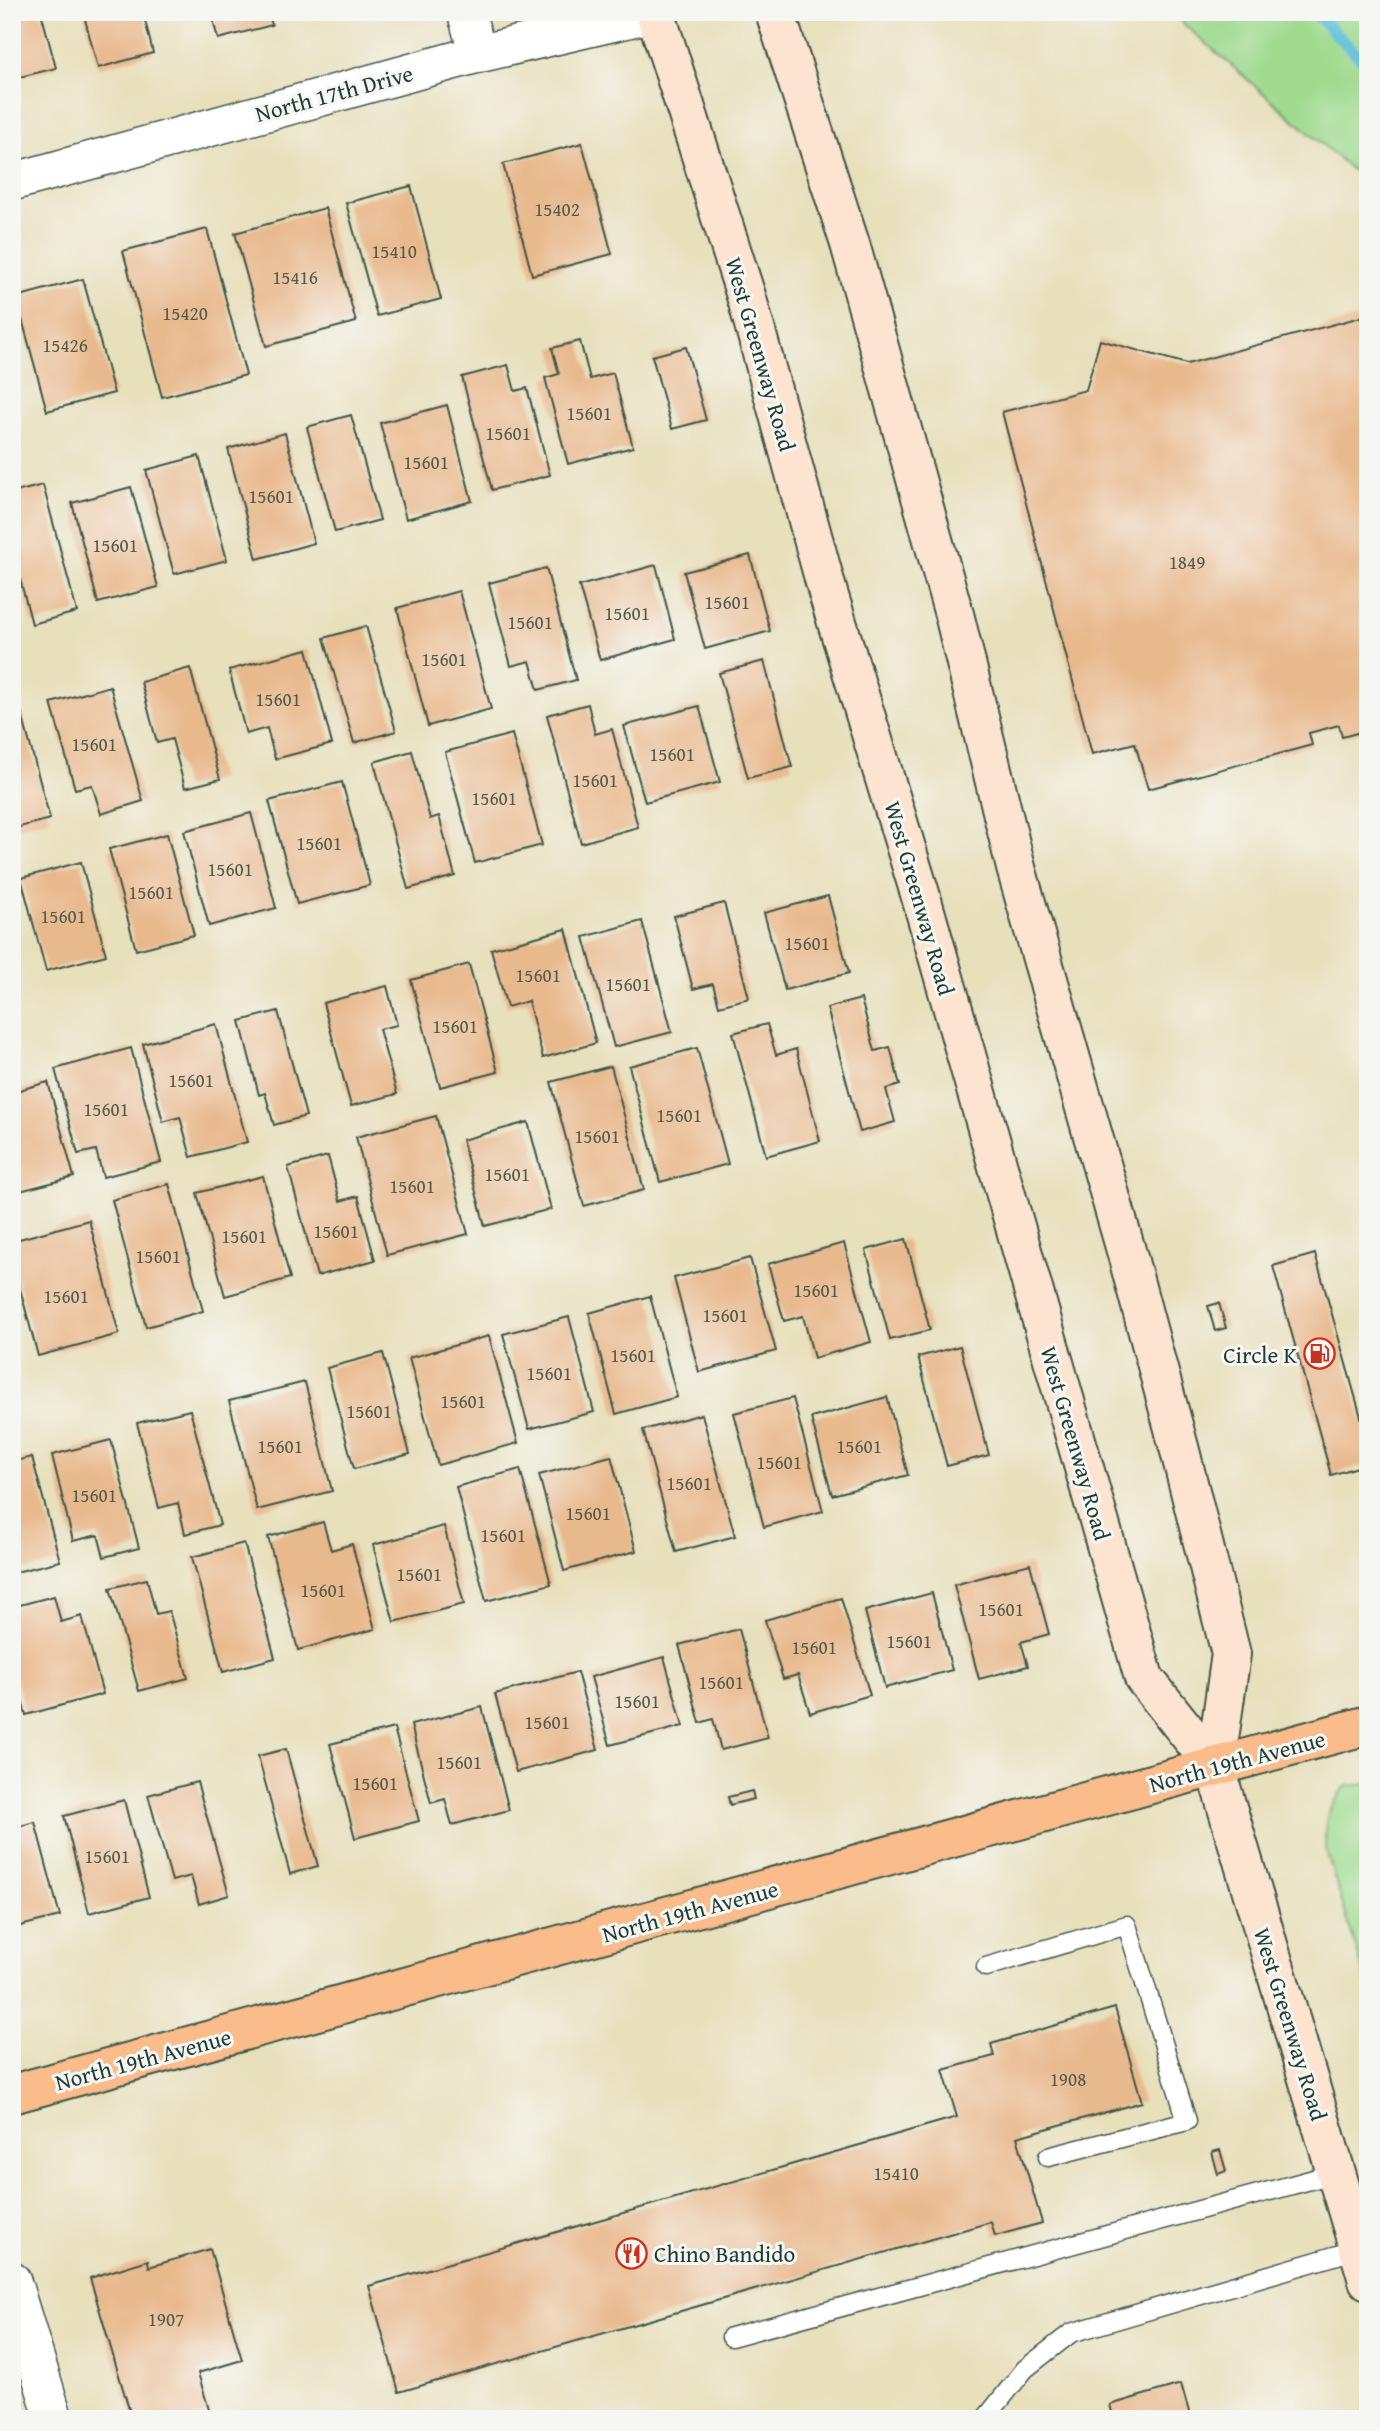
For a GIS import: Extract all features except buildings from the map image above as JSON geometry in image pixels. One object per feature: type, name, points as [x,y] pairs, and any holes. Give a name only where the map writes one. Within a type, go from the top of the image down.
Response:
[{"type":"main road","name":"West Greenway Road","points":[[656,12],[747,299],[828,593],[920,897],[1144,1678],[1214,1767],[1363,2264]]},
{"type":"main road","name":"West Greenway Road","points":[[775,12],[849,244],[955,618],[1016,868],[1127,1254],[1184,1465],[1231,1654],[1214,1767]]},
{"type":"main road","name":"North 19th Avenue","points":[[12,2094],[1368,1725]]},
{"type":"street","points":[[466,12],[478,54]]},
{"type":"street","name":"North 17th Drive","points":[[12,182],[478,54],[656,12]]},
{"type":"street","points":[[12,2281],[54,2419]]},
{"type":"lane","points":[[986,1966],[1127,1925],[1187,2121],[1048,2157]]},
{"type":"lane","points":[[731,2337],[1336,2173]]},
{"type":"lane","points":[[985,2419],[1025,2369],[1071,2333],[1363,2264]]},
{"type":"green space","points":[[1170,12],[1368,12],[1368,184]]},
{"type":"green space","points":[[1368,1784],[1368,1987],[1326,1850],[1325,1830],[1334,1802],[1346,1786]]},
{"type":"waterway","points":[[1314,12],[1368,65]]},
{"type":"place","name":"Circle K","points":[[1320,1354]]},
{"type":"place","name":"Chino Bandido","points":[[631,2253]]}]
